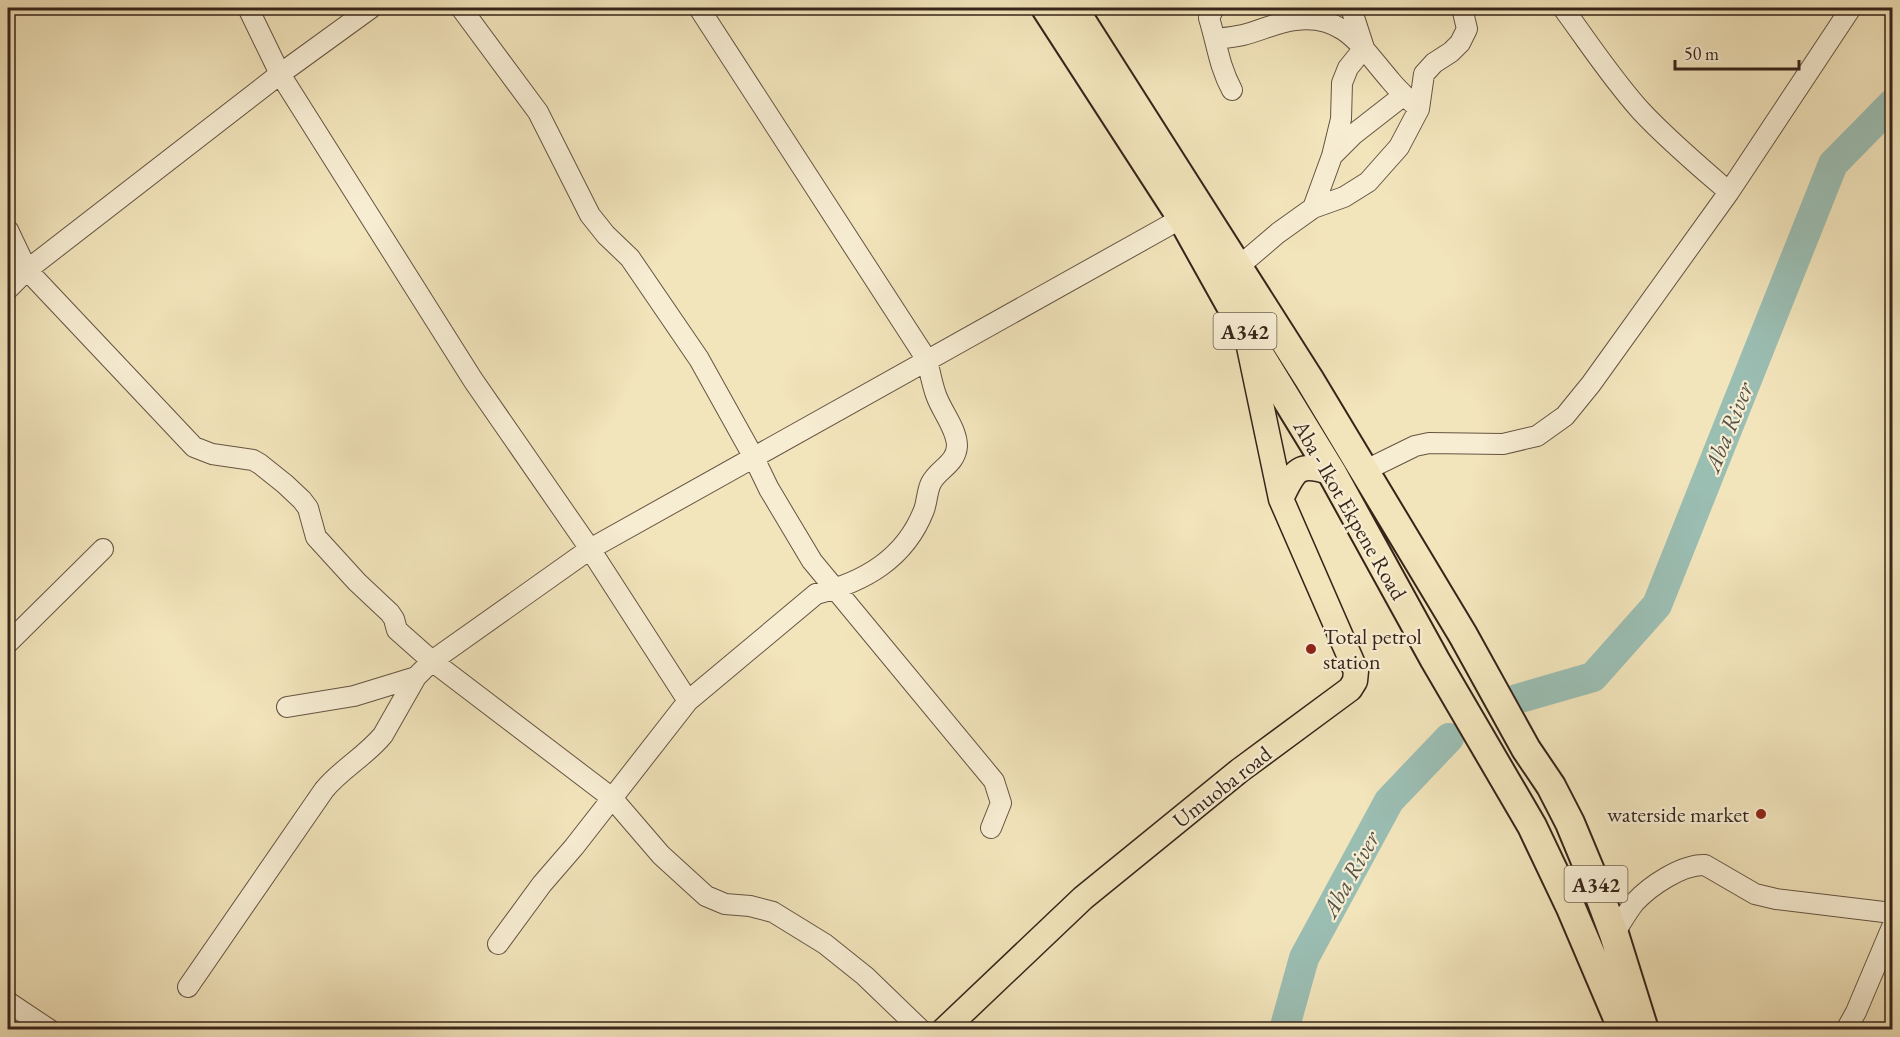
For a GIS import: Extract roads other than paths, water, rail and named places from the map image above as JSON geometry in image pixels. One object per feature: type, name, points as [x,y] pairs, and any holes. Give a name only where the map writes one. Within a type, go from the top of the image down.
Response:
[{"type":"highway","name":"Aba - Ikot Ekpene Road","points":[[1046,8],[1182,218],[1245,331],[1332,473],[1435,660],[1532,826],[1562,887],[1623,1029]]},
{"type":"highway","name":"Aba - Ikot Ekpene Road","points":[[1073,8],[1309,379],[1463,635],[1526,749],[1551,786],[1570,823],[1595,883],[1614,933],[1644,1029]]},
{"type":"main road","name":"Umuoba road","points":[[944,1029],[1083,898],[1239,771],[1350,688],[1355,681],[1356,671],[1281,499],[1245,331]]},
{"type":"main road","points":[[1281,499],[1297,470],[1306,467],[1332,473]]},
{"type":"street","points":[[248,8],[280,74],[473,380],[590,549],[688,701]]},
{"type":"street","points":[[8,289],[27,270],[280,74],[371,8]]},
{"type":"street","points":[[461,8],[538,112],[590,215],[606,235],[630,258],[699,359],[769,489],[812,561],[994,781],[1001,803],[991,828]]},
{"type":"street","points":[[498,944],[542,884],[574,847],[688,701],[816,594],[835,589],[878,570],[894,558],[915,528],[924,510],[931,483],[952,461],[957,449],[956,437],[935,393],[927,360],[699,8]]},
{"type":"street","points":[[1214,8],[1209,18],[1223,73],[1232,90]]},
{"type":"street","points":[[1351,8],[1364,48]]},
{"type":"street","points":[[1237,268],[1278,233],[1313,208],[1344,197],[1368,182],[1399,147],[1419,109],[1424,74],[1434,63],[1460,43],[1467,29],[1462,8]]},
{"type":"street","points":[[1563,8],[1615,80],[1640,110],[1668,139],[1729,192]]},
{"type":"street","points":[[1364,471],[1415,446],[1429,443],[1503,444],[1537,436],[1565,416],[1591,384],[1729,192],[1851,8]]},
{"type":"street","points":[[1217,48],[1242,35],[1293,20],[1312,18],[1331,22],[1364,48],[1390,80],[1419,109]]},
{"type":"street","points":[[1313,208],[1332,156],[1341,119],[1342,83],[1348,68],[1364,48]]},
{"type":"street","points":[[1332,156],[1354,134],[1404,95]]},
{"type":"street","points":[[188,987],[324,790],[383,735],[416,677],[432,661],[590,549],[1182,218]]},
{"type":"street","points":[[8,230],[27,270],[194,447],[212,454],[253,460],[294,492],[308,508],[316,537],[390,614],[397,630],[432,661],[612,798],[661,855],[706,896],[725,904],[750,906],[773,912],[816,939],[865,976],[921,1029]]},
{"type":"street","points":[[8,644],[103,549]]},
{"type":"street","points":[[287,707],[354,696],[416,677]]},
{"type":"street","points":[[1614,933],[1643,894],[1666,878],[1695,865],[1705,865],[1755,894],[1893,913]]},
{"type":"street","points":[[1846,1029],[1856,1012],[1893,927]]},
{"type":"street","points":[[8,1002],[50,1029]]},
{"type":"waterway","name":"Aba River","points":[[1517,699],[1593,677],[1657,605],[1833,164],[1892,104]]},
{"type":"waterway","name":"Aba River","points":[[1284,1030],[1304,958],[1389,801],[1449,738]]},
{"type":"place","name":"Total petrol station","points":[[1311,649]]},
{"type":"place","name":"waterside market","points":[[1761,814]]}]
